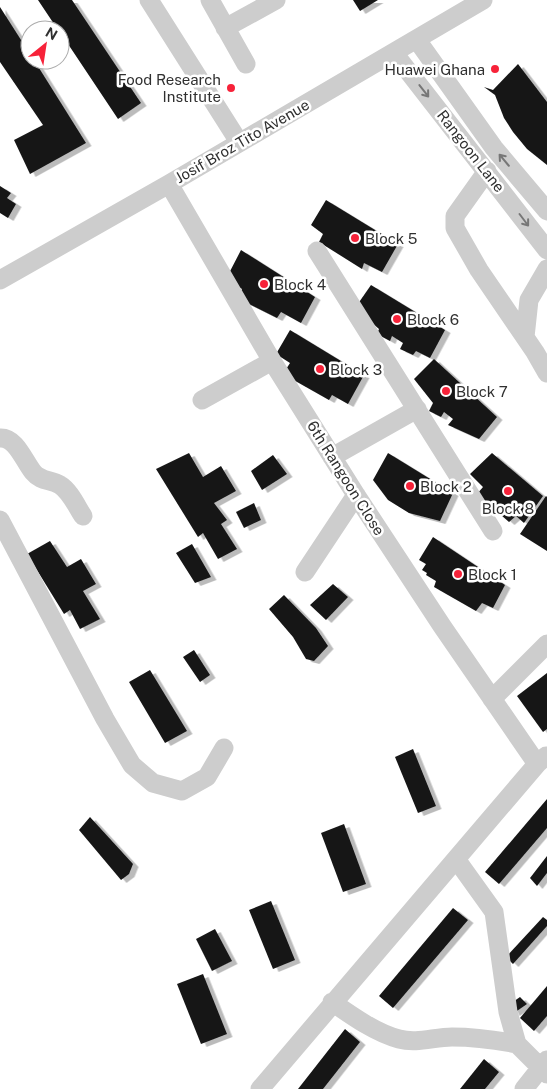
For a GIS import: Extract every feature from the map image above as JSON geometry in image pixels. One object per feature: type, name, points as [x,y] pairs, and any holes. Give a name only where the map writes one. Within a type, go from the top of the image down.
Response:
[{"type":"street","points":[[210,0],[246,64]]},
{"type":"street","points":[[225,28],[276,0]]},
{"type":"street","name":"Josif Broz Tito Avenue","points":[[0,280],[170,184],[484,0]]},
{"type":"street","points":[[152,1],[239,142]]},
{"type":"street","name":"Rangoon Lane","points":[[417,40],[494,148],[547,211]]},
{"type":"street","name":"Rangoon Lane","points":[[394,53],[547,250]]},
{"type":"street","points":[[486,171],[455,216],[455,228],[479,270],[547,373]]},
{"type":"street","name":"6th Rangoon Close","points":[[170,184],[272,361],[356,495],[492,699],[542,759]]},
{"type":"street","points":[[318,251],[493,531]]},
{"type":"street","points":[[525,337],[529,300],[547,269]]},
{"type":"street","points":[[202,400],[272,361]]},
{"type":"street","points":[[332,457],[417,408]]},
{"type":"street","points":[[0,438],[7,438],[12,442],[34,474],[41,479],[58,483],[64,488],[83,516]]},
{"type":"street","points":[[305,572],[356,495]]},
{"type":"street","points":[[0,520],[105,720],[132,765],[153,783],[182,791],[207,777],[224,748]]},
{"type":"street","points":[[492,699],[547,644]]},
{"type":"street","points":[[260,1089],[332,1002],[542,759]]},
{"type":"street","points":[[456,859],[494,912],[508,1012],[517,1044]]},
{"type":"street","points":[[332,1002],[382,1033],[400,1039],[413,1041],[450,1037],[517,1044],[545,1067],[524,1089]]},
{"type":"building","points":[[38,0],[72,0],[141,103],[118,119],[70,47],[70,20],[51,20]]},
{"type":"building","points":[[353,0],[378,0],[360,11]]},
{"type":"building","points":[[0,7],[20,38],[20,70],[40,70],[86,143],[30,174],[14,140],[43,125],[0,62]]},
{"type":"building","points":[[518,64],[547,102],[547,165],[527,149],[513,132],[504,118],[495,95],[484,87],[493,90]]},
{"type":"building","points":[[0,186],[11,193],[7,198],[16,204],[8,218],[0,213]]},
{"type":"building","name":"Block 5","points":[[326,200],[398,244],[382,272],[364,263],[362,269],[319,242],[323,234],[311,225]]},
{"type":"building","name":"Block 4","points":[[241,250],[315,297],[301,323],[281,312],[277,318],[237,298],[242,289],[226,279]]},
{"type":"building","name":"Block 6","points":[[371,285],[445,330],[430,358],[416,351],[413,355],[400,349],[403,343],[392,336],[390,341],[377,334],[379,329],[355,308]]},
{"type":"building","name":"Block 3","points":[[290,330],[364,375],[348,404],[332,395],[329,400],[283,374],[290,363],[276,354]]},
{"type":"building","name":"Block 7","points":[[434,359],[497,417],[479,439],[448,425],[453,419],[444,412],[441,417],[429,411],[433,403],[414,379]]},
{"type":"building","points":[[189,453],[203,477],[221,466],[236,491],[214,503],[227,520],[221,524],[237,549],[218,559],[203,533],[198,537],[156,469]]},
{"type":"building","name":"Block 2","points":[[388,453],[453,493],[440,521],[409,513],[388,500],[373,480]]},
{"type":"building","name":"Block 8","points":[[492,453],[543,496],[524,523],[516,516],[509,522],[477,494],[483,487],[470,474]]},
{"type":"building","points":[[273,455],[287,474],[262,490],[251,471]]},
{"type":"building","points":[[547,497],[547,551],[520,534]]},
{"type":"building","points":[[254,503],[261,520],[244,528],[236,512]]},
{"type":"building","name":"Block 1","points":[[433,537],[505,585],[493,608],[482,603],[476,611],[434,587],[436,581],[426,575],[427,573],[422,570],[426,564],[419,560]]},
{"type":"building","points":[[50,541],[67,567],[81,559],[96,584],[83,591],[100,619],[80,629],[70,610],[64,614],[27,554]]},
{"type":"building","points":[[192,544],[211,577],[195,583],[176,553]]},
{"type":"building","points":[[333,584],[348,597],[326,620],[310,605]]},
{"type":"building","points":[[284,595],[316,628],[328,646],[314,661],[306,659],[293,637],[269,609]]},
{"type":"building","points":[[194,650],[210,675],[200,682],[183,657]]},
{"type":"building","points":[[150,670],[187,731],[165,743],[129,682]]},
{"type":"building","points":[[547,673],[547,729],[543,732],[517,696]]},
{"type":"building","points":[[413,749],[436,806],[418,813],[395,757]]},
{"type":"building","points":[[547,799],[547,828],[499,884],[485,872]]},
{"type":"building","points":[[90,817],[133,864],[129,874],[121,880],[79,830]]},
{"type":"building","points":[[344,824],[366,884],[343,892],[321,833]]},
{"type":"building","points":[[547,856],[547,873],[537,886],[530,878]]},
{"type":"building","points":[[271,901],[295,960],[273,969],[249,910]]},
{"type":"building","points":[[453,908],[468,920],[393,1008],[379,996]]},
{"type":"building","points":[[543,917],[547,920],[547,926],[513,964],[506,957]]},
{"type":"building","points":[[215,929],[232,961],[212,971],[196,939]]},
{"type":"building","points":[[203,974],[227,1034],[201,1044],[177,984]]},
{"type":"building","points":[[547,986],[547,1016],[534,1031],[520,1018]]},
{"type":"building","points":[[520,997],[527,1004],[514,1013],[510,1004]]},
{"type":"building","points":[[345,1029],[360,1042],[323,1089],[298,1089]]},
{"type":"building","points":[[484,1059],[499,1072],[485,1089],[460,1089]]},
{"type":"place","name":"Huawei Ghana","points":[[495,69]]},
{"type":"place","name":"Food Research Institute","points":[[231,88]]},
{"type":"place","name":"Block 5","points":[[355,238]]},
{"type":"place","name":"Block 4","points":[[264,284]]},
{"type":"place","name":"Block 6","points":[[397,319]]},
{"type":"place","name":"Block 3","points":[[320,369]]},
{"type":"place","name":"Block 7","points":[[446,391]]},
{"type":"place","name":"Block 2","points":[[410,486]]},
{"type":"place","name":"Block 8","points":[[508,491]]},
{"type":"place","name":"Block 1","points":[[458,574]]}]
